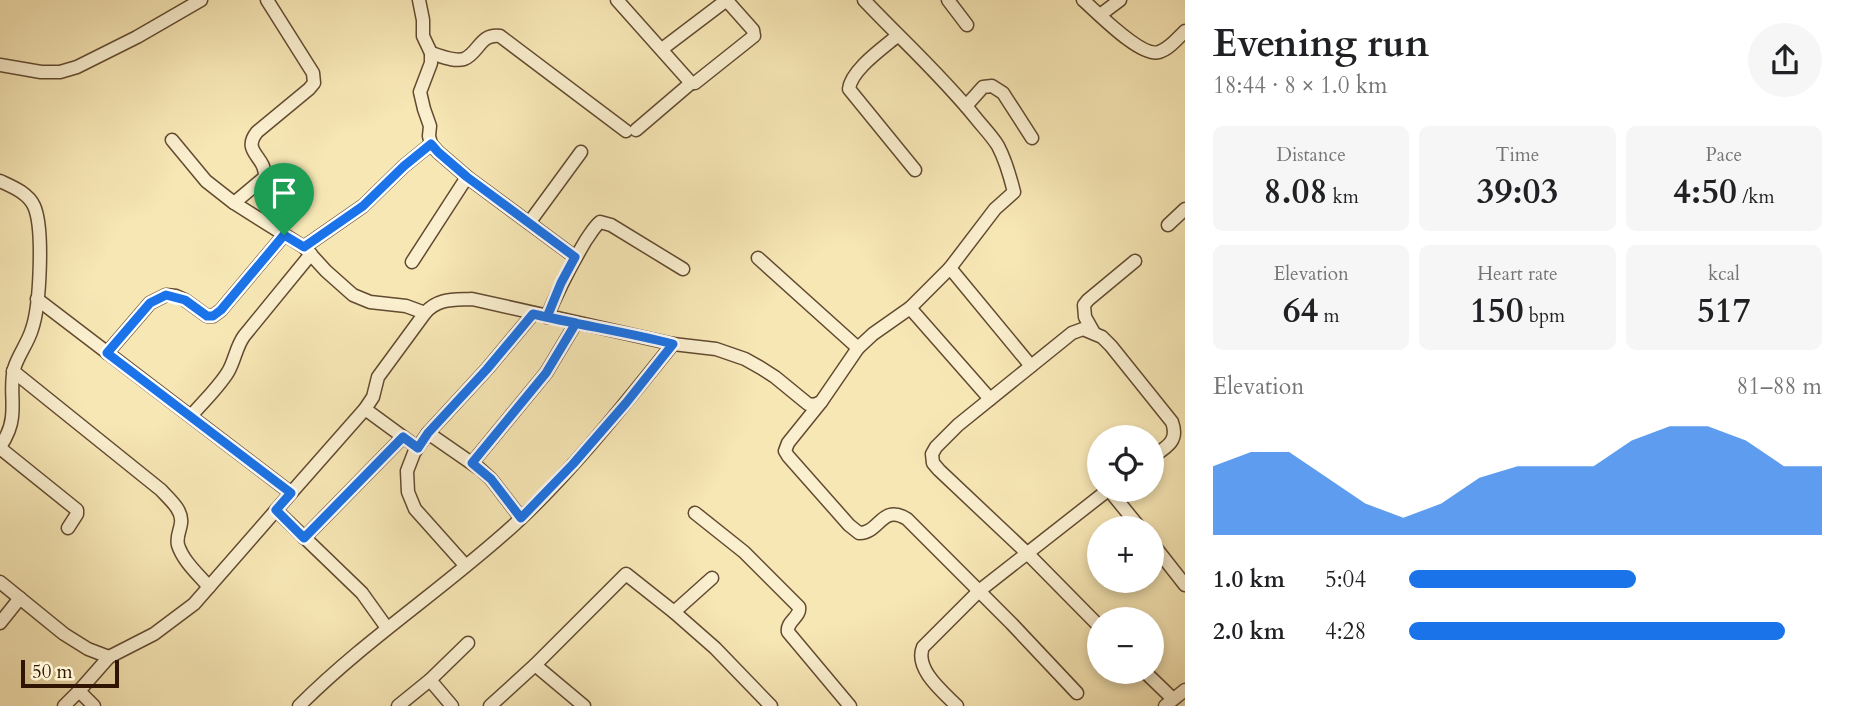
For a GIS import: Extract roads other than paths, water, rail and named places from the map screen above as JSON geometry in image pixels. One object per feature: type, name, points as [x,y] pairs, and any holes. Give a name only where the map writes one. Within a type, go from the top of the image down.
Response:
[{"type":"street","points":[[1,64],[41,72],[60,72],[77,67],[137,37],[201,0]]},
{"type":"street","points":[[234,203],[265,177],[265,166],[252,148],[252,138],[314,83],[313,72],[267,0]]},
{"type":"street","points":[[419,0],[423,36],[431,53],[431,62],[421,92],[430,126],[431,144],[467,177],[575,257]]},
{"type":"street","points":[[618,0],[691,83]]},
{"type":"street","points":[[864,0],[897,36],[919,55],[997,144],[1009,170],[1014,192],[996,208],[950,268],[910,308],[858,348],[821,402],[788,443],[785,451],[854,530],[867,533],[891,514],[903,516],[1076,693]]},
{"type":"street","points":[[948,0],[967,25]]},
{"type":"street","points":[[1083,0],[1138,46],[1151,52],[1159,52],[1185,31]]},
{"type":"street","points":[[1100,15],[1120,0]]},
{"type":"street","points":[[431,53],[455,60],[463,59],[485,38],[500,36],[631,131],[754,36],[754,30],[729,3],[724,2],[662,49]]},
{"type":"street","points":[[897,36],[856,72],[849,82],[849,89],[915,170]]},
{"type":"street","points":[[966,107],[983,88],[992,86],[1003,93],[1032,138]]},
{"type":"street","points":[[172,140],[206,181],[234,203],[308,251],[353,295],[370,302],[406,306],[425,313]]},
{"type":"street","points":[[191,416],[227,375],[236,349],[244,336],[308,251],[363,206],[431,144]]},
{"type":"street","points":[[529,223],[581,152]]},
{"type":"street","points":[[412,262],[467,177]]},
{"type":"street","points":[[0,181],[21,192],[34,207],[40,239],[37,299],[32,329],[13,371],[12,418],[0,447],[77,510],[75,519],[68,528]]},
{"type":"street","points":[[1168,225],[1185,209]]},
{"type":"street","points":[[547,317],[575,257],[600,222],[605,222],[683,269]]},
{"type":"street","points":[[107,353],[150,303],[166,295],[185,300],[207,316],[213,316],[284,235]]},
{"type":"street","points":[[758,258],[858,348]]},
{"type":"street","points":[[1094,332],[1085,317],[1084,305],[1135,261]]},
{"type":"street","points":[[950,268],[1031,366]]},
{"type":"street","points":[[37,299],[291,493]]},
{"type":"street","points":[[64,706],[109,657],[154,634],[194,604],[365,409],[373,397],[378,377],[425,313],[437,302],[472,299],[673,344],[716,349],[745,359],[775,377],[808,404],[821,402]]},
{"type":"street","points":[[910,308],[990,399]]},
{"type":"street","points":[[465,565],[415,509],[410,499],[407,471],[428,433],[533,314]]},
{"type":"street","points":[[472,463],[546,373],[576,323]]},
{"type":"street","points":[[1087,614],[939,470],[933,463],[932,454],[958,425],[1072,333],[1083,329],[1094,332],[1111,346],[1172,422],[1175,431],[1171,442],[1164,448]]},
{"type":"street","points":[[299,706],[387,628],[521,518],[573,464],[673,344]]},
{"type":"street","points":[[13,371],[161,490],[171,501],[181,519],[177,534],[181,552],[209,587]]},
{"type":"street","points":[[365,409],[418,448]]},
{"type":"street","points":[[428,433],[491,479],[521,518]]},
{"type":"street","points":[[304,538],[403,437]]},
{"type":"street","points":[[957,706],[924,668],[921,652],[926,643],[979,591],[1093,502]]},
{"type":"street","points":[[1118,502],[1130,516]]},
{"type":"street","points":[[276,510],[362,593],[387,628]]},
{"type":"street","points":[[695,513],[744,552],[799,607],[800,610],[789,625],[788,632],[850,706]]},
{"type":"street","points":[[1164,558],[1185,585]]},
{"type":"street","points":[[491,706],[536,665],[626,574],[715,648],[771,706]]},
{"type":"street","points":[[674,612],[712,578]]},
{"type":"street","points":[[0,582],[77,643],[109,657]]},
{"type":"street","points":[[0,623],[20,598]]},
{"type":"street","points":[[398,706],[468,643]]},
{"type":"street","points":[[536,665],[584,706]]},
{"type":"street","points":[[430,680],[452,706]]},
{"type":"street","points":[[1154,684],[1169,703],[1185,690]]},
{"type":"street","points":[[79,691],[94,706]]}]
